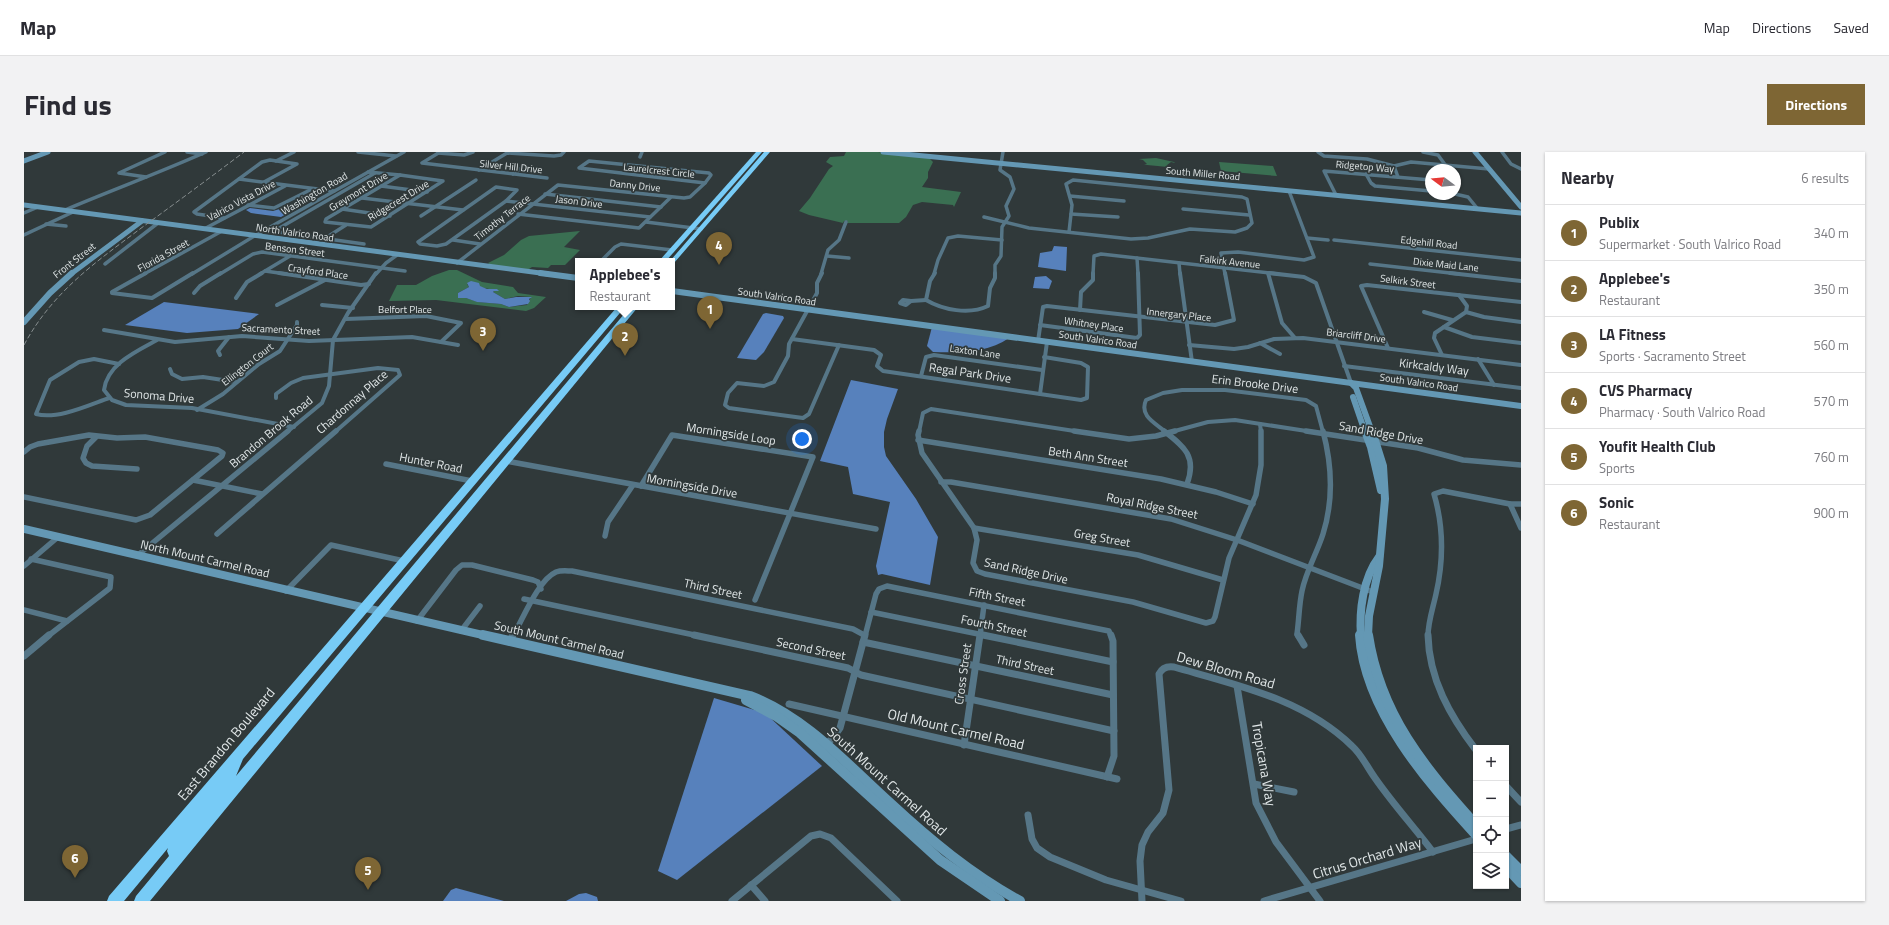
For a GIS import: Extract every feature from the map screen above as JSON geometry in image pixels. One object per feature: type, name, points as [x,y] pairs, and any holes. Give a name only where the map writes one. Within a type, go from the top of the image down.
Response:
[{"type":"highway","points":[[675,258],[703,219],[703,215],[758,152]]},
{"type":"highway","points":[[665,258],[697,228],[767,152]]},
{"type":"highway","points":[[739,174],[747,175]]},
{"type":"highway","points":[[697,228],[710,230]]},
{"type":"highway","points":[[587,364],[584,362],[584,358],[600,338],[604,327],[618,310]]},
{"type":"highway","points":[[141,901],[632,310]]},
{"type":"highway","name":"East Brandon Boulevard","points":[[114,901],[604,327]]},
{"type":"highway","points":[[555,402],[558,390],[578,365],[574,362]]},
{"type":"highway","points":[[506,461],[504,459],[504,454],[525,428],[529,415]]},
{"type":"highway","points":[[459,517],[460,506],[494,465],[495,461],[493,456]]},
{"type":"highway","points":[[176,858],[174,851],[178,842],[226,785],[233,771],[238,755]]},
{"type":"street","points":[[24,161],[48,152]]},
{"type":"street","points":[[148,177],[119,173],[165,152]]},
{"type":"street","points":[[187,152],[202,154]]},
{"type":"street","points":[[65,210],[206,152]]},
{"type":"street","points":[[276,161],[294,152]]},
{"type":"street","points":[[358,152],[396,156]]},
{"type":"street","name":"Washington Road","points":[[152,298],[256,235],[404,152]]},
{"type":"street","points":[[439,152],[460,155],[473,152]]},
{"type":"street","name":"Silver Hill Drive","points":[[439,152],[422,163],[547,178]]},
{"type":"street","points":[[479,170],[507,153],[554,156],[560,155],[564,152]]},
{"type":"street","points":[[640,157],[639,156],[642,152]]},
{"type":"street","name":"South Miller Road","points":[[883,152],[1521,213]]},
{"type":"street","points":[[911,301],[926,300],[938,306],[972,311],[983,310],[988,306],[990,288],[995,278],[995,265],[1000,256],[1002,227],[1006,222],[1009,213],[1006,206],[1014,189],[1010,178],[1000,170],[1000,163],[1004,152]]},
{"type":"street","points":[[1318,152],[1324,156],[1367,160],[1394,166],[1402,162],[1434,164]]},
{"type":"street","points":[[1423,152],[1438,155],[1445,164]]},
{"type":"street","points":[[1475,152],[1521,207]]},
{"type":"street","points":[[1502,152],[1511,164],[1521,169]]},
{"type":"street","name":"Laurelcrest Circle","points":[[590,160],[712,174],[705,182],[581,169],[579,167],[590,160]]},
{"type":"street","points":[[224,218],[197,214],[194,212],[262,162],[276,161],[297,164],[264,182]]},
{"type":"street","points":[[1394,166],[1398,177]]},
{"type":"street","points":[[1461,166],[1489,169]]},
{"type":"street","points":[[513,174],[523,167]]},
{"type":"street","points":[[368,172],[400,176]]},
{"type":"street","name":"Ridgetop Way","points":[[1336,195],[1324,172],[1425,179]]},
{"type":"street","points":[[364,244],[276,230],[375,173]]},
{"type":"street","points":[[1366,174],[1371,183],[1375,186],[1425,190]]},
{"type":"street","name":"Ridgecrest Drive","points":[[346,225],[371,227],[410,204],[443,181],[400,176]]},
{"type":"street","name":"Greymont Drive","points":[[346,225],[324,221],[400,176]]},
{"type":"street","points":[[1134,176],[1134,185]]},
{"type":"street","points":[[239,179],[334,191]]},
{"type":"street","points":[[421,216],[476,180]]},
{"type":"street","points":[[984,217],[1029,228],[1140,240],[1187,230],[1237,232],[1250,226],[1252,223],[1249,215],[1247,199],[1242,197],[1073,180],[1066,184],[1066,188],[1070,196],[1071,214],[1069,232]]},
{"type":"street","name":"Danny Drive","points":[[558,185],[671,197],[690,197],[705,182]]},
{"type":"street","name":"Valrico Vista Drive","points":[[204,229],[286,185]]},
{"type":"street","name":"Timothy Terrace","points":[[457,263],[518,214],[558,185]]},
{"type":"street","points":[[381,186],[428,192]]},
{"type":"street","points":[[496,187],[515,188],[516,192],[506,201],[446,244],[437,246],[420,244],[418,242],[496,187]]},
{"type":"street","points":[[248,205],[274,208],[312,189]]},
{"type":"street","name":"Innergary Place","points":[[1038,341],[1043,307],[1047,306],[1138,318],[1215,325],[1234,320],[1221,253],[1228,252],[1310,259],[1314,257],[1289,191]]},
{"type":"street","points":[[544,194],[661,207]]},
{"type":"street","points":[[1461,195],[1468,197],[1477,208]]},
{"type":"street","points":[[1070,196],[1124,201]]},
{"type":"street","points":[[518,214],[639,228],[671,197]]},
{"type":"street","points":[[362,198],[463,210]]},
{"type":"street","name":"Jason Drive","points":[[506,201],[697,228]]},
{"type":"street","name":"North Valrico Road","points":[[24,205],[575,279]]},
{"type":"street","points":[[24,213],[38,207]]},
{"type":"street","points":[[342,209],[391,216]]},
{"type":"street","points":[[1183,209],[1249,215]]},
{"type":"street","points":[[24,234],[73,212]]},
{"type":"street","points":[[1071,214],[1118,217]]},
{"type":"street","name":"Front Street","points":[[24,322],[35,307],[57,285],[142,221]]},
{"type":"street","points":[[839,345],[808,414],[803,418],[729,408],[725,405],[724,402],[733,386],[737,383],[742,382],[764,386],[770,385],[774,382],[788,356],[789,344],[817,293],[817,283],[824,270],[828,250],[839,240],[846,222]]},
{"type":"street","points":[[105,264],[158,223]]},
{"type":"street","points":[[46,224],[66,226]]},
{"type":"street","points":[[316,244],[346,225]]},
{"type":"street","name":"Florida Street","points":[[152,298],[112,293],[222,231]]},
{"type":"street","points":[[926,300],[930,281],[936,271],[938,260],[948,238],[958,236],[1002,240]]},
{"type":"street","points":[[1307,238],[1328,240]]},
{"type":"street","points":[[453,240],[480,244]]},
{"type":"street","name":"Edgehill Road","points":[[1334,240],[1521,260]]},
{"type":"street","points":[[604,258],[615,247],[621,244],[672,250]]},
{"type":"street","name":"Benson Street","points":[[194,293],[200,286],[253,254],[262,252],[405,271]]},
{"type":"street","name":"Falkirk Avenue","points":[[1080,310],[1081,292],[1093,280],[1094,256],[1101,254],[1304,277],[1316,283],[1351,383]]},
{"type":"street","points":[[236,298],[247,282],[290,255]]},
{"type":"street","name":"Brandon Brook Road","points":[[138,555],[322,403],[328,392],[331,375],[333,340],[353,308],[382,267],[397,255]]},
{"type":"street","points":[[827,256],[849,258]]},
{"type":"street","name":"Whitney Place","points":[[1040,325],[1137,338],[1140,335],[1138,318],[1137,258]]},
{"type":"street","points":[[1179,263],[1192,362]]},
{"type":"street","name":"Dixie Maid Lane","points":[[1370,264],[1521,281]]},
{"type":"street","name":"Crayford Place","points":[[265,271],[361,285],[370,284]]},
{"type":"street","points":[[1268,273],[1282,323],[1294,338]]},
{"type":"street","points":[[277,304],[287,298],[313,288],[325,280]]},
{"type":"street","name":"Selkirk Street","points":[[1388,348],[1361,286],[1367,285],[1521,302]]},
{"type":"street","name":"South Valrico Road","points":[[675,291],[1521,406]]},
{"type":"street","points":[[1459,295],[1466,306],[1466,312]]},
{"type":"street","points":[[322,305],[353,308]]},
{"type":"street","points":[[1424,312],[1452,320]]},
{"type":"street","points":[[1442,355],[1434,338],[1435,333],[1452,320],[1466,312],[1484,317],[1521,322]]},
{"type":"street","name":"Belfort Place","points":[[346,319],[426,316],[461,323],[441,342]]},
{"type":"street","name":"Ellington Court","points":[[197,410],[223,394],[236,382],[280,351],[297,325],[297,322]]},
{"type":"street","points":[[1444,327],[1476,338],[1521,343]]},
{"type":"street","name":"Sacramento Street","points":[[104,330],[175,342],[229,337],[309,341],[412,337],[458,344]]},
{"type":"street","points":[[220,355],[218,351],[229,337]]},
{"type":"street","name":"Briarcliff Drive","points":[[1189,345],[1234,349],[1274,339],[1294,338],[1521,365]]},
{"type":"street","name":"Regal Park Drive","points":[[792,339],[878,352],[881,355],[877,366],[878,369],[883,371],[1081,400],[1087,398],[1088,366],[1081,363],[1044,357]]},
{"type":"street","name":"Sonoma Drive","points":[[157,340],[119,364],[109,374],[104,383],[104,391],[109,398],[119,403],[132,406],[176,407],[294,427]]},
{"type":"street","points":[[1040,394],[1042,370],[1047,342]]},
{"type":"street","points":[[1260,343],[1280,354]]},
{"type":"street","name":"Laxton Lane","points":[[920,376],[926,357],[934,355],[1042,370]]},
{"type":"street","points":[[109,398],[72,411],[44,416],[36,414],[50,380],[79,362],[94,359],[119,364]]},
{"type":"street","points":[[1478,360],[1494,385]]},
{"type":"street","name":"Kirkcaldy Way","points":[[1344,366],[1521,388]]},
{"type":"street","name":"Chardonnay Place","points":[[217,534],[400,375],[398,370],[378,368],[303,378],[291,383],[276,394],[276,398]]},
{"type":"street","points":[[170,369],[172,374],[182,379],[203,377],[236,382]]},
{"type":"street","points":[[1351,383],[1350,388],[1372,440],[1381,490],[1384,497],[1383,534],[1379,557],[1374,564],[1369,590],[1368,633],[1374,665],[1384,696],[1399,724],[1420,757],[1447,792],[1473,822]]},
{"type":"street","name":"Erin Brooke Drive","points":[[1187,484],[1192,470],[1188,454],[1180,445],[1146,416],[1144,412],[1144,403],[1146,400],[1178,391],[1205,388],[1306,400],[1316,406],[1329,454],[1331,474],[1330,503],[1323,534],[1309,567],[1302,591],[1297,634],[1304,645]]},
{"type":"street","name":"Sand Ridge Drive","points":[[1260,424],[1263,445],[1262,464],[1253,504],[1229,558],[1215,620],[1209,622],[1203,622],[1133,602],[977,571],[974,565],[977,540],[974,528],[924,458],[918,440],[923,413],[931,409],[1120,438],[1138,439],[1214,421],[1235,420],[1418,448],[1463,460],[1521,465]]},
{"type":"street","points":[[24,452],[30,447],[38,444],[89,435],[96,437],[145,437],[218,450],[223,453],[222,456],[150,515],[136,520],[24,497]]},
{"type":"street","name":"Morningside Loop","points":[[641,486],[672,435],[813,457],[755,600]]},
{"type":"street","points":[[96,437],[87,446],[83,458],[86,463],[92,466],[137,469]]},
{"type":"street","name":"Beth Ann Street","points":[[918,440],[1187,484],[1253,504]]},
{"type":"street","name":"Morningside Drive","points":[[506,461],[876,529]]},
{"type":"street","name":"Hunter Road","points":[[386,464],[472,480]]},
{"type":"street","points":[[193,480],[262,494]]},
{"type":"street","name":"Royal Ridge Street","points":[[941,482],[951,482],[1171,519],[1237,540],[1369,590]]},
{"type":"street","points":[[605,536],[608,522],[633,485]]},
{"type":"street","points":[[1473,746],[1464,735],[1440,691],[1430,660],[1428,630],[1442,569],[1444,534],[1439,509],[1434,494],[1443,491],[1510,504],[1521,504]]},
{"type":"street","points":[[1510,504],[1521,528]]},
{"type":"street","name":"Greg Street","points":[[974,528],[1138,555],[1223,580]]},
{"type":"street","name":"North Mount Carmel Road","points":[[24,529],[380,612]]},
{"type":"street","points":[[24,566],[58,537]]},
{"type":"street","points":[[286,591],[331,545],[404,561]]},
{"type":"street","points":[[24,656],[110,588],[111,577],[31,560]]},
{"type":"street","points":[[417,621],[460,566],[472,565],[538,582],[541,589],[509,642]]},
{"type":"street","name":"Third Street","points":[[541,589],[550,576],[557,572],[572,571],[853,629],[864,635]]},
{"type":"street","name":"Fifth Street","points":[[871,612],[877,591],[881,587],[887,586],[984,605],[1109,631],[1113,637],[1113,662]]},
{"type":"street","points":[[1369,590],[1361,605],[1360,634],[1364,660],[1376,696],[1400,740],[1422,772],[1473,832]]},
{"type":"street","name":"Second Street","points":[[524,599],[848,668],[861,675],[1114,731]]},
{"type":"street","name":"Cross Street","points":[[964,745],[984,605]]},
{"type":"street","points":[[461,631],[480,606]]},
{"type":"street","points":[[24,610],[67,621]]},
{"type":"street","name":"South Mount Carmel Road","points":[[380,612],[732,693],[776,716],[822,747],[945,852],[977,875],[1020,901]]},
{"type":"street","points":[[822,747],[838,732],[844,717],[871,612]]},
{"type":"street","name":"Fourth Street","points":[[871,612],[1113,662]]},
{"type":"street","name":"Third Street","points":[[863,642],[1113,695]]},
{"type":"street","points":[[1107,777],[1114,756],[1113,662]]},
{"type":"street","name":"Dew Bloom Road","points":[[1142,901],[1141,851],[1144,840],[1163,816],[1168,805],[1169,790],[1160,672],[1167,667],[1174,667],[1263,693],[1288,703],[1332,728],[1354,747],[1433,852]]},
{"type":"street","name":"Tropicana Way","points":[[1237,686],[1254,784],[1256,804],[1262,821],[1275,841],[1320,901]]},
{"type":"street","name":"Old Mount Carmel Road","points":[[789,704],[1117,779]]},
{"type":"street","name":"South Mount Carmel Road","points":[[822,747],[940,860],[1000,901]]},
{"type":"street","points":[[1254,784],[1294,792]]},
{"type":"street","points":[[1509,789],[1521,802]]},
{"type":"street","points":[[1028,815],[1032,839],[1037,848],[1050,857],[1106,880],[1181,901]]},
{"type":"street","points":[[1509,829],[1521,825]]},
{"type":"street","points":[[732,901],[811,836],[820,834],[831,838],[897,901]]},
{"type":"street","name":"Citrus Orchard Way","points":[[1264,901],[1310,889],[1473,840]]},
{"type":"street","points":[[1509,859],[1521,871]]},
{"type":"street","points":[[1509,870],[1521,883]]},
{"type":"street","points":[[751,885],[765,901]]},
{"type":"green space","points":[[846,152],[878,152],[929,158],[933,162],[928,172],[928,178],[922,187],[961,192],[954,207],[953,205],[922,202],[913,205],[906,217],[899,223],[847,223],[848,221],[844,221],[843,223],[809,215],[799,211],[810,198],[829,169],[833,166],[826,162],[830,157],[844,156]]},
{"type":"green space","points":[[1156,158],[1175,163],[1171,162],[1167,165],[1168,167],[1147,165],[1144,164],[1147,164],[1143,160],[1139,159]]},
{"type":"green space","points":[[1219,162],[1273,166],[1277,176],[1221,171]]},
{"type":"green space","points":[[580,231],[564,247],[580,250],[565,265],[551,265],[548,268],[532,267],[526,271],[493,267],[488,263],[504,255],[521,240],[529,236]]},
{"type":"green space","points":[[449,270],[457,270],[482,282],[513,287],[518,293],[546,297],[534,308],[526,311],[436,300],[389,301],[397,285],[416,285],[432,276]],"holes":[[[467,284],[488,289],[496,289],[493,292],[505,299],[518,296],[531,297],[527,305],[509,307],[501,304],[478,302],[458,297],[458,293],[469,287]]]},
{"type":"water","points":[[250,208],[273,211],[283,208],[295,209],[281,217],[251,213],[246,210]]},
{"type":"water","points":[[1054,246],[1067,247],[1066,271],[1038,267],[1040,253],[1052,251]]},
{"type":"water","points":[[1046,276],[1052,281],[1049,289],[1033,288],[1035,277]]},
{"type":"water","points":[[471,281],[479,283],[480,286],[487,289],[497,289],[499,291],[493,292],[505,299],[532,297],[529,299],[530,301],[528,304],[509,307],[501,304],[477,302],[466,298],[458,298],[458,293],[469,287],[467,283]]},
{"type":"water","points":[[164,302],[259,314],[238,329],[187,333],[125,325]]},
{"type":"water","points":[[766,313],[783,316],[784,318],[764,352],[756,360],[737,358],[763,314]]},
{"type":"water","points":[[932,327],[1009,338],[992,347],[972,351],[933,352],[927,346]]},
{"type":"water","points":[[851,380],[898,389],[887,419],[884,432],[884,447],[886,456],[916,499],[938,537],[930,585],[882,574],[878,575],[876,566],[890,502],[853,494],[848,467],[820,461]]},
{"type":"water","points":[[714,698],[765,713],[822,766],[677,880],[658,871]]},
{"type":"water","points":[[456,888],[504,901],[443,901],[451,890]]},
{"type":"water","points":[[586,893],[597,897],[598,901],[566,901],[579,894]]},
{"type":"railway","points":[[24,345],[48,309],[77,279],[109,252],[244,152]]},
{"type":"place","name":"CVS Pharmacy","points":[[719,265]]},
{"type":"place","name":"Publix","points":[[710,329]]},
{"type":"place","name":"LA Fitness","points":[[483,351]]},
{"type":"place","name":"Applebee's","points":[[625,356]]},
{"type":"place","name":"Sonic","points":[[75,878]]},
{"type":"place","name":"Youfit Health Club","points":[[368,890]]}]
